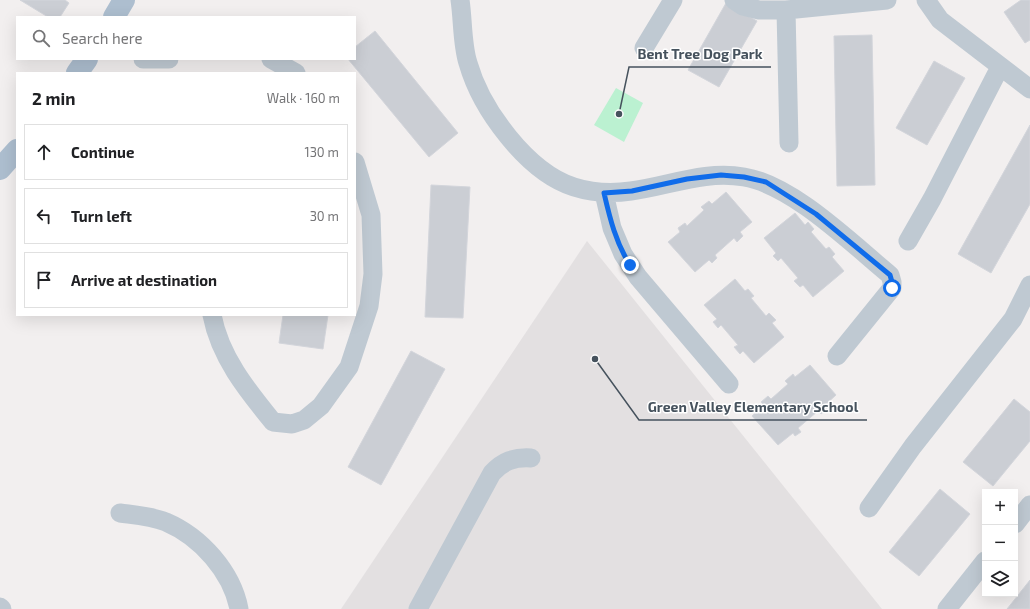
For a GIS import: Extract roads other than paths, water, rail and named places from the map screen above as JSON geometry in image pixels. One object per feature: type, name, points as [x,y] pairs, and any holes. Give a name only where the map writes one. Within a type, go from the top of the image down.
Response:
[{"type":"main road","points":[[115,16],[124,0]]},
{"type":"main road","points":[[78,72],[86,60]]},
{"type":"main road","points":[[0,169],[16,151]]},
{"type":"street","points":[[460,0],[467,61],[474,82],[484,103],[508,134],[535,164],[553,177],[573,187],[604,193],[632,191],[687,179],[721,175],[744,177],[766,182],[816,214],[890,275],[892,288],[837,356]]},
{"type":"street","points":[[644,48],[673,0]]},
{"type":"street","points":[[734,0],[744,6],[759,10],[786,10],[887,0]]},
{"type":"street","points":[[926,0],[940,20],[1030,89]]},
{"type":"street","points":[[786,10],[789,143]]},
{"type":"street","points":[[273,60],[294,72]]},
{"type":"street","points":[[908,241],[932,199],[1000,67]]},
{"type":"street","points":[[212,316],[216,335],[243,385],[273,422],[292,424],[304,420],[321,406],[349,367],[369,306],[371,293],[373,274],[371,215],[356,165]]},
{"type":"street","points":[[604,193],[612,228],[623,254],[638,277],[729,384]]},
{"type":"street","points":[[869,508],[913,446],[1013,319],[1030,285]]},
{"type":"street","points":[[418,609],[492,473],[500,464],[509,460],[521,457],[531,458]]},
{"type":"street","points":[[1018,520],[1030,505]]},
{"type":"street","points":[[120,513],[166,522],[184,532],[216,560],[228,578],[237,598],[239,609]]},
{"type":"street","points":[[947,609],[982,565]]},
{"type":"place","name":"Bent Tree Dog Park","points":[[619,114]]},
{"type":"place","name":"Green Valley Elementary School","points":[[595,359]]}]
